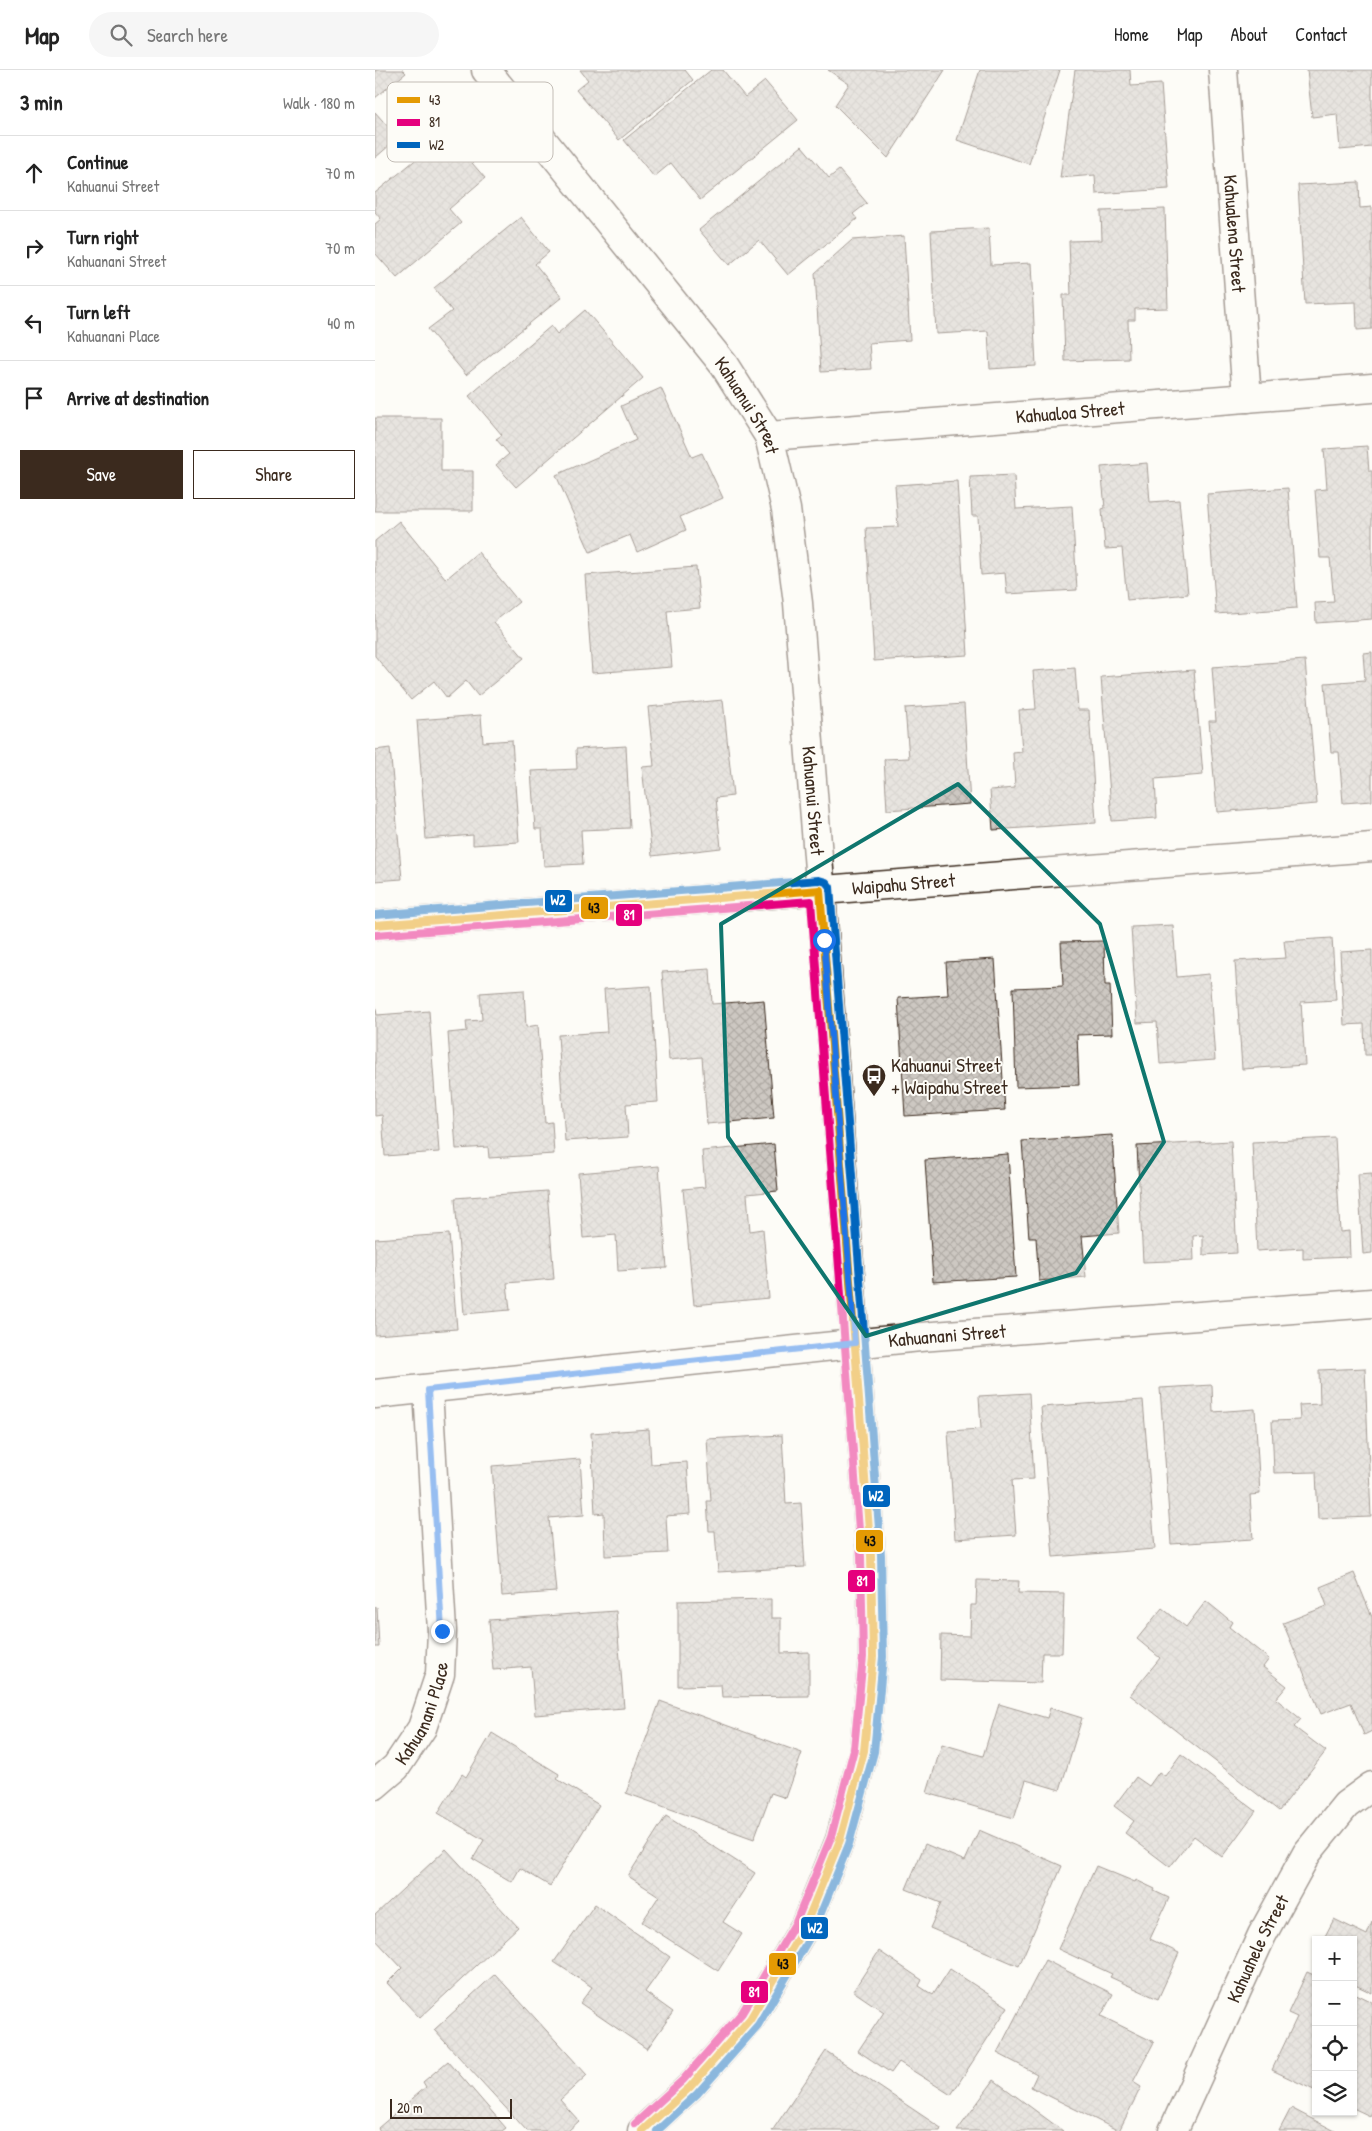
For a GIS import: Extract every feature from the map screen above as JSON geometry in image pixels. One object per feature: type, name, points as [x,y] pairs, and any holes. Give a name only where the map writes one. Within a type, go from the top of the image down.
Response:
[{"type":"street","name":"Kahuanui Street","points":[[485,70],[495,82]]},
{"type":"street","name":"Kahualena Street","points":[[1223,70],[1247,398]]},
{"type":"street","name":"Kahuanui Street","points":[[553,154],[724,365],[769,436],[786,509],[798,603],[871,1556],[873,1657],[864,1752],[839,1840],[805,1926],[750,2019],[690,2087],[642,2131]]},
{"type":"street","name":"Kahualoa Street","points":[[769,436],[1372,388]]},
{"type":"street","name":"Waipahu Street","points":[[375,925],[1372,847]]},
{"type":"street","name":"Kahuanani Street","points":[[375,1394],[428,1390],[920,1337],[1372,1303]]},
{"type":"street","name":"Kahuanani Place","points":[[375,1784],[396,1767],[422,1728],[440,1674],[442,1631],[428,1390]]},
{"type":"street","name":"Kahuahele Street","points":[[1173,2131],[1262,1934],[1307,1854],[1346,1806],[1372,1786]]},
{"type":"highlighted area","points":[[958,784],[1100,924],[1164,1142],[1076,1273],[866,1336],[728,1137],[721,924]]},
{"type":"building","points":[[375,70],[403,70],[406,73],[395,82],[387,82],[387,88],[375,98]]},
{"type":"building","points":[[580,70],[685,70],[693,80],[619,140],[576,90],[588,80]]},
{"type":"building","points":[[711,70],[723,70],[745,97],[765,81],[798,120],[700,200],[671,163],[654,177],[624,140]]},
{"type":"building","points":[[828,70],[945,70],[888,158],[835,105],[849,84]]},
{"type":"building","points":[[980,70],[1060,70],[1029,164],[957,140]]},
{"type":"building","points":[[1075,70],[1130,70],[1131,86],[1161,84],[1169,189],[1096,194],[1095,175],[1060,178]]},
{"type":"building","points":[[1307,70],[1372,70],[1372,147],[1340,150],[1337,114],[1312,117]]},
{"type":"building","points":[[375,112],[387,126],[387,148],[375,158]]},
{"type":"building","points":[[802,146],[829,178],[839,170],[867,203],[853,214],[857,219],[788,275],[759,240],[729,265],[699,230]]},
{"type":"building","points":[[413,162],[471,162],[485,178],[449,209],[461,223],[397,278],[375,253],[375,224],[381,219],[375,212],[375,193]]},
{"type":"building","points":[[1359,182],[1360,208],[1372,207],[1372,329],[1357,330],[1356,302],[1305,304],[1298,185]]},
{"type":"building","points":[[1165,209],[1168,308],[1135,309],[1135,320],[1128,320],[1129,359],[1065,361],[1063,295],[1071,295],[1069,241],[1102,240],[1101,211]]},
{"type":"building","points":[[521,217],[549,252],[535,264],[562,297],[466,375],[428,329],[452,311],[434,288]]},
{"type":"building","points":[[989,228],[991,265],[1031,263],[1036,366],[990,369],[988,331],[936,334],[931,231]]},
{"type":"building","points":[[904,236],[910,340],[869,343],[871,369],[821,372],[815,273],[852,240]]},
{"type":"building","points":[[585,310],[643,378],[516,487],[496,465],[509,454],[496,439],[502,435],[469,396],[551,326],[557,334]]},
{"type":"building","points":[[661,388],[692,457],[702,453],[723,498],[680,517],[686,530],[637,552],[630,535],[590,552],[556,475],[636,440],[621,406]]},
{"type":"building","points":[[375,418],[441,418],[441,471],[473,471],[473,511],[375,511]]},
{"type":"building","points":[[1367,446],[1369,471],[1372,471],[1372,619],[1316,623],[1315,603],[1334,602],[1330,558],[1320,558],[1315,490],[1327,489],[1324,449]]},
{"type":"building","points":[[1147,463],[1150,502],[1179,500],[1188,594],[1127,600],[1122,548],[1105,549],[1102,509],[1105,508],[1101,467]]},
{"type":"building","points":[[1014,475],[1016,509],[1072,506],[1077,590],[1007,594],[1005,573],[981,575],[978,516],[972,516],[970,477]]},
{"type":"building","points":[[957,481],[968,655],[874,661],[866,528],[898,527],[895,485]]},
{"type":"building","points":[[1288,488],[1297,608],[1216,614],[1207,494]]},
{"type":"building","points":[[399,521],[446,579],[478,552],[519,602],[494,622],[524,658],[478,696],[466,681],[447,698],[434,681],[411,700],[375,656],[375,541]]},
{"type":"building","points":[[696,567],[700,608],[667,611],[672,667],[592,673],[585,575]]},
{"type":"building","points":[[1372,652],[1372,801],[1343,803],[1339,752],[1331,752],[1325,683],[1365,680],[1363,653]]},
{"type":"building","points":[[1305,660],[1317,804],[1217,812],[1209,721],[1216,721],[1212,667]]},
{"type":"building","points":[[1075,668],[1078,710],[1089,710],[1096,823],[993,830],[990,790],[1015,788],[1013,753],[1022,752],[1019,710],[1036,709],[1033,671]]},
{"type":"building","points":[[1194,670],[1203,775],[1155,779],[1157,818],[1112,821],[1101,677]]},
{"type":"building","points":[[723,700],[733,796],[716,798],[721,848],[652,856],[642,767],[654,766],[648,707]]},
{"type":"building","points":[[964,704],[970,804],[887,810],[884,759],[909,758],[905,708]]},
{"type":"building","points":[[481,715],[483,742],[512,740],[519,842],[473,845],[473,835],[426,839],[417,720]]},
{"type":"building","points":[[626,746],[630,828],[581,830],[583,864],[544,866],[542,829],[535,829],[531,771],[577,769],[576,749]]},
{"type":"building","points":[[390,748],[402,879],[375,881],[375,750]]},
{"type":"building","points":[[1173,925],[1177,977],[1209,974],[1215,1060],[1160,1064],[1157,1022],[1137,1023],[1131,927]]},
{"type":"building","points":[[1332,938],[1336,1000],[1301,1002],[1305,1065],[1242,1069],[1235,961],[1286,958],[1284,941]]},
{"type":"building","points":[[1104,941],[1105,985],[1110,985],[1112,1034],[1077,1035],[1079,1085],[1016,1087],[1013,988],[1063,986],[1061,942]]},
{"type":"building","points":[[1372,950],[1372,1055],[1365,1055],[1364,1024],[1344,1025],[1340,952]]},
{"type":"building","points":[[995,959],[1005,1110],[905,1116],[898,998],[948,995],[946,962]]},
{"type":"building","points":[[710,969],[712,1004],[764,1000],[774,1118],[707,1124],[702,1057],[669,1060],[662,972]]},
{"type":"building","points":[[651,986],[658,1102],[626,1104],[628,1137],[565,1141],[558,1035],[607,1032],[604,989]]},
{"type":"building","points":[[524,990],[526,1027],[538,1025],[545,1123],[552,1122],[554,1154],[489,1158],[488,1147],[456,1149],[448,1033],[467,1031],[466,1021],[482,1020],[480,993]]},
{"type":"building","points":[[375,1002],[377,1015],[429,1011],[439,1152],[385,1156],[382,1115],[375,1116]]},
{"type":"building","points":[[1112,1135],[1119,1233],[1082,1236],[1086,1277],[1039,1281],[1036,1238],[1029,1238],[1022,1141]]},
{"type":"building","points":[[1335,1138],[1340,1232],[1349,1231],[1350,1257],[1303,1259],[1303,1248],[1257,1251],[1252,1142]]},
{"type":"building","points":[[1231,1141],[1237,1253],[1203,1255],[1203,1235],[1193,1236],[1194,1260],[1143,1262],[1137,1146]]},
{"type":"building","points":[[774,1144],[778,1191],[747,1194],[750,1231],[763,1229],[769,1298],[694,1305],[683,1189],[705,1187],[702,1151]]},
{"type":"building","points":[[1008,1154],[1016,1277],[933,1282],[925,1160]]},
{"type":"building","points":[[659,1166],[667,1268],[618,1271],[616,1235],[583,1238],[578,1173]]},
{"type":"building","points":[[1372,1173],[1372,1253],[1363,1254],[1358,1174]]},
{"type":"building","points":[[547,1191],[554,1279],[507,1283],[510,1310],[464,1314],[455,1198]]},
{"type":"building","points":[[449,1234],[457,1329],[375,1335],[375,1239]]},
{"type":"building","points":[[1365,1368],[1371,1517],[1318,1519],[1316,1472],[1274,1473],[1272,1421],[1300,1420],[1299,1405],[1320,1404],[1319,1370]]},
{"type":"building","points":[[1212,1385],[1213,1412],[1255,1409],[1260,1494],[1250,1495],[1253,1539],[1171,1544],[1160,1388]]},
{"type":"building","points":[[1029,1393],[1034,1479],[1012,1480],[1016,1535],[955,1539],[948,1431],[981,1429],[979,1396]]},
{"type":"building","points":[[1143,1400],[1155,1549],[1053,1557],[1041,1407]]},
{"type":"building","points":[[649,1429],[651,1464],[687,1462],[690,1514],[666,1516],[668,1553],[605,1556],[604,1513],[595,1514],[591,1433]]},
{"type":"building","points":[[782,1435],[786,1504],[801,1503],[805,1567],[718,1572],[715,1531],[709,1531],[707,1501],[711,1501],[707,1439]]},
{"type":"building","points":[[580,1459],[584,1515],[549,1518],[556,1592],[502,1596],[492,1466]]},
{"type":"building","points":[[1354,1573],[1372,1617],[1372,1731],[1364,1735],[1351,1703],[1321,1714],[1283,1623],[1327,1606],[1320,1587]]},
{"type":"building","points":[[977,1580],[1019,1581],[1018,1593],[1064,1594],[1062,1653],[1042,1653],[1041,1683],[940,1680],[941,1635],[970,1636],[971,1605],[976,1605]]},
{"type":"building","points":[[771,1599],[771,1618],[781,1618],[781,1653],[809,1652],[809,1696],[722,1697],[721,1685],[678,1686],[678,1601]]},
{"type":"building","points":[[1206,1601],[1232,1622],[1229,1627],[1269,1659],[1263,1667],[1287,1686],[1276,1699],[1301,1719],[1294,1727],[1326,1751],[1279,1811],[1130,1695],[1160,1658],[1137,1639],[1162,1608],[1186,1627]]},
{"type":"building","points":[[375,1607],[377,1607],[379,1647],[375,1647]]},
{"type":"building","points":[[616,1611],[624,1708],[535,1715],[531,1667],[493,1670],[489,1620]]},
{"type":"building","points":[[660,1701],[802,1753],[786,1798],[771,1793],[754,1839],[626,1793]]},
{"type":"building","points":[[999,1704],[1047,1718],[1050,1708],[1082,1718],[1060,1790],[1026,1780],[1014,1818],[927,1793],[942,1744],[983,1756]]},
{"type":"building","points":[[492,1733],[559,1774],[557,1779],[599,1805],[550,1886],[520,1868],[512,1882],[473,1859],[484,1840],[438,1813],[462,1774],[466,1777]]},
{"type":"building","points":[[1181,1754],[1256,1811],[1222,1857],[1194,1836],[1170,1867],[1125,1833],[1134,1821],[1114,1806],[1136,1777],[1149,1786],[1159,1772],[1165,1776]]},
{"type":"building","points":[[666,1816],[755,1873],[723,1922],[742,1934],[718,1971],[642,1922],[659,1896],[628,1876]]},
{"type":"building","points":[[979,1830],[1062,1866],[1019,1966],[930,1928],[941,1903],[906,1889],[925,1844],[965,1861]]},
{"type":"building","points":[[446,1849],[518,1927],[420,2018],[387,1983],[402,1968],[375,1939],[375,1915]]},
{"type":"building","points":[[1096,1866],[1135,1882],[1136,1880],[1169,1898],[1150,1939],[1179,1953],[1158,1999],[1110,1977],[1112,1974],[1058,1949]]},
{"type":"building","points":[[595,1904],[670,1957],[645,1992],[673,2012],[647,2049],[580,2003],[592,1987],[554,1962]]},
{"type":"building","points":[[1334,1919],[1367,1935],[1372,1922],[1372,1993],[1357,1986],[1357,1936],[1325,1936]]},
{"type":"building","points":[[879,1951],[922,1980],[919,1986],[933,1995],[950,1969],[1008,2007],[951,2095],[899,2062],[891,2073],[858,2051],[884,2012],[853,1991]]},
{"type":"building","points":[[1045,1960],[1113,1994],[1101,2016],[1154,2042],[1133,2082],[1141,2087],[1119,2131],[1031,2087],[1037,2074],[997,2053]]},
{"type":"building","points":[[1307,1972],[1312,1974],[1312,2089],[1272,2070],[1297,2017],[1288,2013]]},
{"type":"building","points":[[495,1974],[587,2075],[560,2100],[579,2121],[568,2131],[527,2131],[434,2030]]},
{"type":"building","points":[[1357,1995],[1372,2002],[1372,2112],[1370,2116],[1357,2110]]},
{"type":"building","points":[[826,2051],[941,2128],[940,2131],[772,2131]]},
{"type":"building","points":[[448,2061],[506,2128],[502,2131],[380,2131],[378,2128],[426,2087],[423,2082]]},
{"type":"building","points":[[994,2080],[1063,2131],[957,2131]]},
{"type":"building","points":[[1291,2108],[1335,2131],[1279,2131]]},
{"type":"transit line","name":"W2","points":[[375,915],[819,880],[826,882],[830,887],[881,1555],[883,1657],[874,1752],[849,1844],[814,1930],[758,2025],[697,2094],[657,2131]]},
{"type":"transit line","name":"43","points":[[375,925],[820,890],[871,1556],[873,1657],[864,1751],[840,1840],[805,1926],[750,2019],[690,2087],[642,2131]]},
{"type":"transit line","name":"81","points":[[376,935],[811,901],[861,1556],[863,1657],[854,1749],[831,1837],[796,1922],[742,2013],[683,2080],[635,2124]]},
{"type":"place","name":"Kahuanui Street + Waipahu Street","points":[[874,1097]]},
{"type":"route","points":[[442,1631],[428,1390],[855,1343],[824,940]]}]
